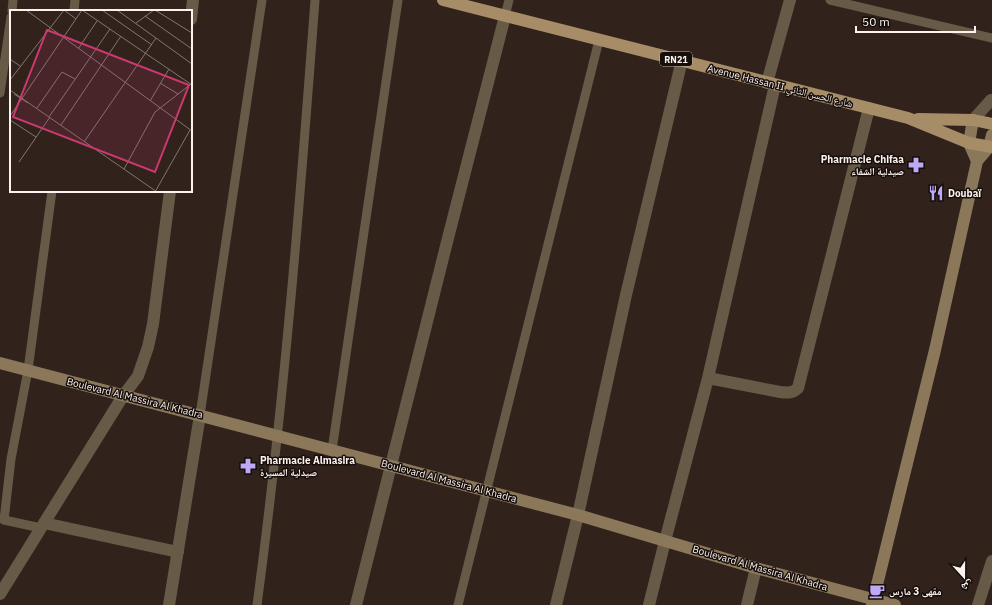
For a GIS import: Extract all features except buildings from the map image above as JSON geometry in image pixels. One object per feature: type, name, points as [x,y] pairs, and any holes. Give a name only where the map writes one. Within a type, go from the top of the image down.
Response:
[{"type":"main road","name":"Avenue Hassan II شارع الحسن الثاني","points":[[443,0],[908,118],[969,143],[991,147]]},
{"type":"main road","name":"Avenue Hassan II شارع الحسن الثاني","points":[[908,118],[973,120],[992,124]]},
{"type":"street","points":[[192,10],[193,0]]},
{"type":"street","points":[[649,605],[664,541],[708,378],[790,0]]},
{"type":"street","points":[[356,605],[505,16]]},
{"type":"street","points":[[556,605],[578,515],[626,294],[682,60]]},
{"type":"street","points":[[977,161],[969,143],[973,120],[992,101]]},
{"type":"street","points":[[708,378],[780,392],[789,393],[798,388],[869,108]]},
{"type":"street","points":[[872,602],[935,350],[977,161],[991,147],[992,135]]},
{"type":"street","points":[[0,594],[123,396],[138,376],[148,346],[153,324],[170,192]]},
{"type":"street","name":"Boulevard Al Massira Al Khadra","points":[[0,363],[578,515],[872,602],[895,605]]},
{"type":"street","points":[[169,605],[200,415]]},
{"type":"street","points":[[43,525],[178,552]]},
{"type":"street","points":[[978,605],[992,561]]},
{"type":"street","points":[[747,605],[756,568]]},
{"type":"lane","points":[[12,10],[13,0]]},
{"type":"lane","points":[[74,10],[75,0]]},
{"type":"lane","points":[[200,415],[262,0]]},
{"type":"lane","points":[[257,605],[278,436],[301,180],[315,0]]},
{"type":"lane","points":[[332,450],[398,0]]},
{"type":"lane","points":[[505,16],[509,0]]},
{"type":"lane","points":[[830,0],[992,38]]},
{"type":"lane","points":[[0,93],[10,24]]},
{"type":"lane","points":[[458,605],[599,40]]},
{"type":"lane","points":[[43,525],[2,519],[11,459],[28,370],[52,192]]},
{"type":"place","name":"Pharmacie Chifaa صيدلية الشفاء","points":[[916,165]]},
{"type":"place","name":"Doubaï","points":[[936,193]]},
{"type":"place","name":"Pharmacie Almasira صيدلية المسيرة","points":[[248,466]]},
{"type":"place","name":"مقهى 3 مارس","points":[[877,591]]}]
